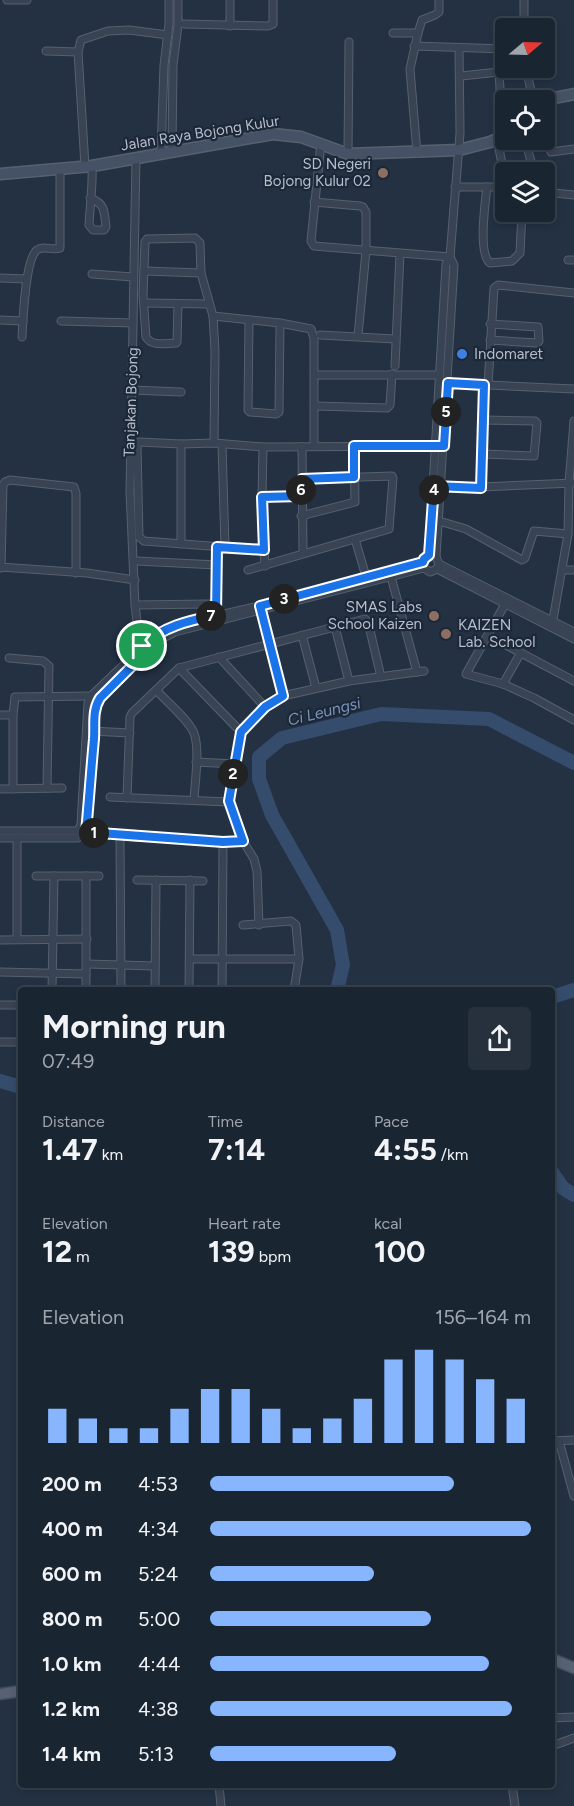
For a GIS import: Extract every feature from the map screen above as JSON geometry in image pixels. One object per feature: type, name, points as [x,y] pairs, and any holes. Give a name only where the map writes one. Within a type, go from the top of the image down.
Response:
[{"type":"main road","points":[[555,97],[574,93]]},
{"type":"main road","name":"Jalan Raya Bojong Kulur","points":[[0,174],[88,166],[273,134],[321,143],[348,154],[459,150],[484,144],[495,138]]},
{"type":"main road","points":[[555,1660],[574,1668]]},
{"type":"main road","points":[[0,1694],[18,1691]]},
{"type":"street","points":[[7,0],[27,0]]},
{"type":"street","points":[[166,151],[164,65],[169,24],[169,0]]},
{"type":"street","points":[[166,151],[173,65],[181,24],[178,0]]},
{"type":"street","points":[[230,0],[230,26]]},
{"type":"street","points":[[169,24],[271,25],[274,19],[273,0]]},
{"type":"street","points":[[417,153],[410,69],[422,20],[439,12],[439,0]]},
{"type":"street","points":[[524,0],[524,18]]},
{"type":"street","points":[[90,198],[78,52],[81,40],[108,31],[129,30],[168,35]]},
{"type":"street","points":[[393,33],[418,33]]},
{"type":"street","points":[[348,154],[349,42]]},
{"type":"street","points":[[414,46],[495,49]]},
{"type":"street","points":[[435,561],[440,446],[439,379],[446,264],[450,257],[459,150],[461,76],[459,48]]},
{"type":"street","points":[[46,51],[78,52]]},
{"type":"street","points":[[461,76],[495,72]]},
{"type":"street","points":[[321,143],[311,241],[314,246],[450,257]]},
{"type":"street","points":[[550,150],[551,152],[574,149]]},
{"type":"street","name":"Tanjakan Bojong","points":[[136,157],[130,492],[135,605],[139,638],[145,648]]},
{"type":"street","points":[[22,337],[26,279],[32,257],[36,250],[41,248],[56,250],[60,248],[60,170]]},
{"type":"street","points":[[455,187],[495,187]]},
{"type":"street","points":[[487,187],[484,224],[484,256],[487,262],[512,261],[520,254],[522,222]]},
{"type":"street","points":[[555,193],[574,195]]},
{"type":"street","points":[[314,202],[363,207],[366,212],[366,251],[358,336]]},
{"type":"street","points":[[178,304],[177,342],[153,344],[146,337],[144,303],[145,242],[147,239],[195,238],[198,239],[201,247],[201,273],[213,316],[214,443]]},
{"type":"street","points":[[395,366],[400,253]]},
{"type":"street","points":[[440,446],[448,383],[454,265],[450,257]]},
{"type":"street","points":[[144,272],[201,273]]},
{"type":"street","points":[[92,274],[134,277]]},
{"type":"street","points":[[0,278],[26,279]]},
{"type":"street","points":[[481,488],[492,291],[498,285],[574,292]]},
{"type":"street","points":[[144,303],[210,304]]},
{"type":"street","points":[[213,316],[308,327],[313,332],[314,446]]},
{"type":"street","points":[[0,320],[23,321]]},
{"type":"street","points":[[249,320],[248,410],[250,412],[276,414],[279,412],[280,323]]},
{"type":"street","points":[[62,321],[133,323]]},
{"type":"street","points":[[489,340],[537,343],[539,341],[538,327],[490,324]]},
{"type":"street","points":[[320,335],[396,339]]},
{"type":"street","points":[[315,406],[387,408],[390,405],[393,374]]},
{"type":"street","points":[[315,375],[393,374],[439,379],[448,383],[574,389]]},
{"type":"street","points":[[132,390],[181,392]]},
{"type":"street","points":[[482,454],[534,456],[537,423],[535,420],[483,420]]},
{"type":"street","points":[[552,624],[569,540],[572,513],[574,421]]},
{"type":"street","points":[[264,550],[144,541],[139,537],[137,446],[140,442],[214,443],[263,447],[440,446]]},
{"type":"street","points":[[181,444],[181,544]]},
{"type":"street","points":[[217,618],[217,565],[221,547],[222,444]]},
{"type":"street","points":[[301,516],[353,504],[355,500],[354,446]]},
{"type":"street","points":[[263,447],[262,497],[265,566]]},
{"type":"street","points":[[302,447],[303,553]]},
{"type":"street","points":[[248,570],[389,529],[392,476],[302,479]]},
{"type":"street","points":[[76,573],[76,493],[74,487],[10,480],[5,482],[3,485],[1,568],[135,580]]},
{"type":"street","points":[[438,487],[481,488],[572,483]]},
{"type":"street","points":[[423,565],[430,572],[435,561],[439,521],[438,487]]},
{"type":"street","points":[[262,497],[301,496]]},
{"type":"street","points":[[439,521],[466,529],[522,560],[525,558],[534,531],[569,540]]},
{"type":"street","points":[[355,539],[367,580]]},
{"type":"street","points":[[423,565],[424,559],[435,561],[552,624],[574,639]]},
{"type":"street","points":[[136,561],[217,565]]},
{"type":"street","points":[[435,561],[505,604],[574,632]]},
{"type":"street","points":[[367,580],[391,577],[423,565]]},
{"type":"street","points":[[82,832],[86,709],[91,696],[145,648],[175,632],[217,618],[423,565]]},
{"type":"street","points":[[562,570],[574,570]]},
{"type":"street","points":[[259,925],[257,871],[254,860],[243,841],[229,801],[241,732],[265,707],[283,696],[349,681],[420,671],[391,577]]},
{"type":"street","points":[[135,605],[209,604]]},
{"type":"street","points":[[505,604],[466,674],[503,684],[574,720]]},
{"type":"street","points":[[260,608],[283,696]]},
{"type":"street","points":[[127,798],[132,713],[180,668],[363,619],[367,620],[381,676]]},
{"type":"street","points":[[335,627],[349,681]]},
{"type":"street","points":[[302,635],[316,688]]},
{"type":"street","points":[[506,645],[574,681]]},
{"type":"street","points":[[0,838],[78,838],[82,832],[94,731],[94,711],[100,698],[145,648]]},
{"type":"street","points":[[503,684],[520,654]]},
{"type":"street","points":[[219,657],[265,707]]},
{"type":"street","points":[[9,658],[48,663],[46,789]]},
{"type":"street","points":[[180,668],[241,732]]},
{"type":"street","points":[[156,690],[193,730],[196,762],[194,800]]},
{"type":"street","points":[[13,789],[13,715],[16,696],[91,696]]},
{"type":"street","points":[[0,715],[13,715]]},
{"type":"street","points":[[86,731],[130,733]]},
{"type":"street","points":[[196,762],[235,764]]},
{"type":"street","points":[[0,789],[62,788]]},
{"type":"street","points":[[110,797],[229,801]]},
{"type":"street","points":[[0,831],[82,832],[223,842],[243,841]]},
{"type":"street","points":[[120,836],[121,987]]},
{"type":"street","points":[[17,838],[17,939]]},
{"type":"street","points":[[222,987],[223,842]]},
{"type":"street","points":[[36,876],[99,876]]},
{"type":"street","points":[[52,987],[54,876]]},
{"type":"street","points":[[86,876],[86,987]]},
{"type":"street","points":[[137,880],[203,881]]},
{"type":"street","points":[[155,987],[156,880]]},
{"type":"street","points":[[189,987],[190,880]]},
{"type":"street","points":[[243,925],[291,921],[296,925],[299,959],[294,987]]},
{"type":"street","points":[[0,940],[87,939]]},
{"type":"street","points":[[190,960],[299,959]]},
{"type":"street","points":[[87,964],[155,966]]},
{"type":"street","points":[[0,972],[86,974]]},
{"type":"street","points":[[0,1005],[18,1005]]},
{"type":"street","points":[[0,1041],[18,1042]]},
{"type":"street","points":[[574,1440],[555,1441],[573,1487],[574,1496]]},
{"type":"street","points":[[555,1718],[574,1717]]},
{"type":"street","points":[[555,1745],[574,1738]]},
{"type":"street","points":[[219,1788],[220,1806]]},
{"type":"street","points":[[512,1788],[515,1806]]},
{"type":"waterway","name":"Ci Leungsi","points":[[338,987],[343,965],[337,930],[272,815],[259,779],[259,757],[282,738],[381,714],[489,719],[574,763]]},
{"type":"waterway","name":"Ci Leungsi","points":[[555,996],[574,990]]},
{"type":"waterway","name":"Ci Leungsi","points":[[0,1081],[18,1086]]},
{"type":"waterway","name":"Ci Leungsi","points":[[555,1176],[563,1188],[574,1195]]},
{"type":"place","name":"SD Negeri Bojong Kulur 02","points":[[383,173]]},
{"type":"place","name":"Indomaret","points":[[462,354]]},
{"type":"place","name":"SMAS Labs School Kaizen","points":[[434,616]]},
{"type":"place","name":"KAIZEN Lab. School","points":[[446,634]]},
{"type":"route","points":[[448,383],[484,385],[481,488],[434,486],[429,555],[423,562],[260,606],[283,696],[265,707],[241,732],[229,801],[243,841],[223,842],[86,832],[96,704],[147,651],[142,646],[153,636],[172,626],[216,615],[217,547],[264,550],[262,497],[301,496],[302,479],[354,477],[354,446],[444,446],[448,383]]}]
